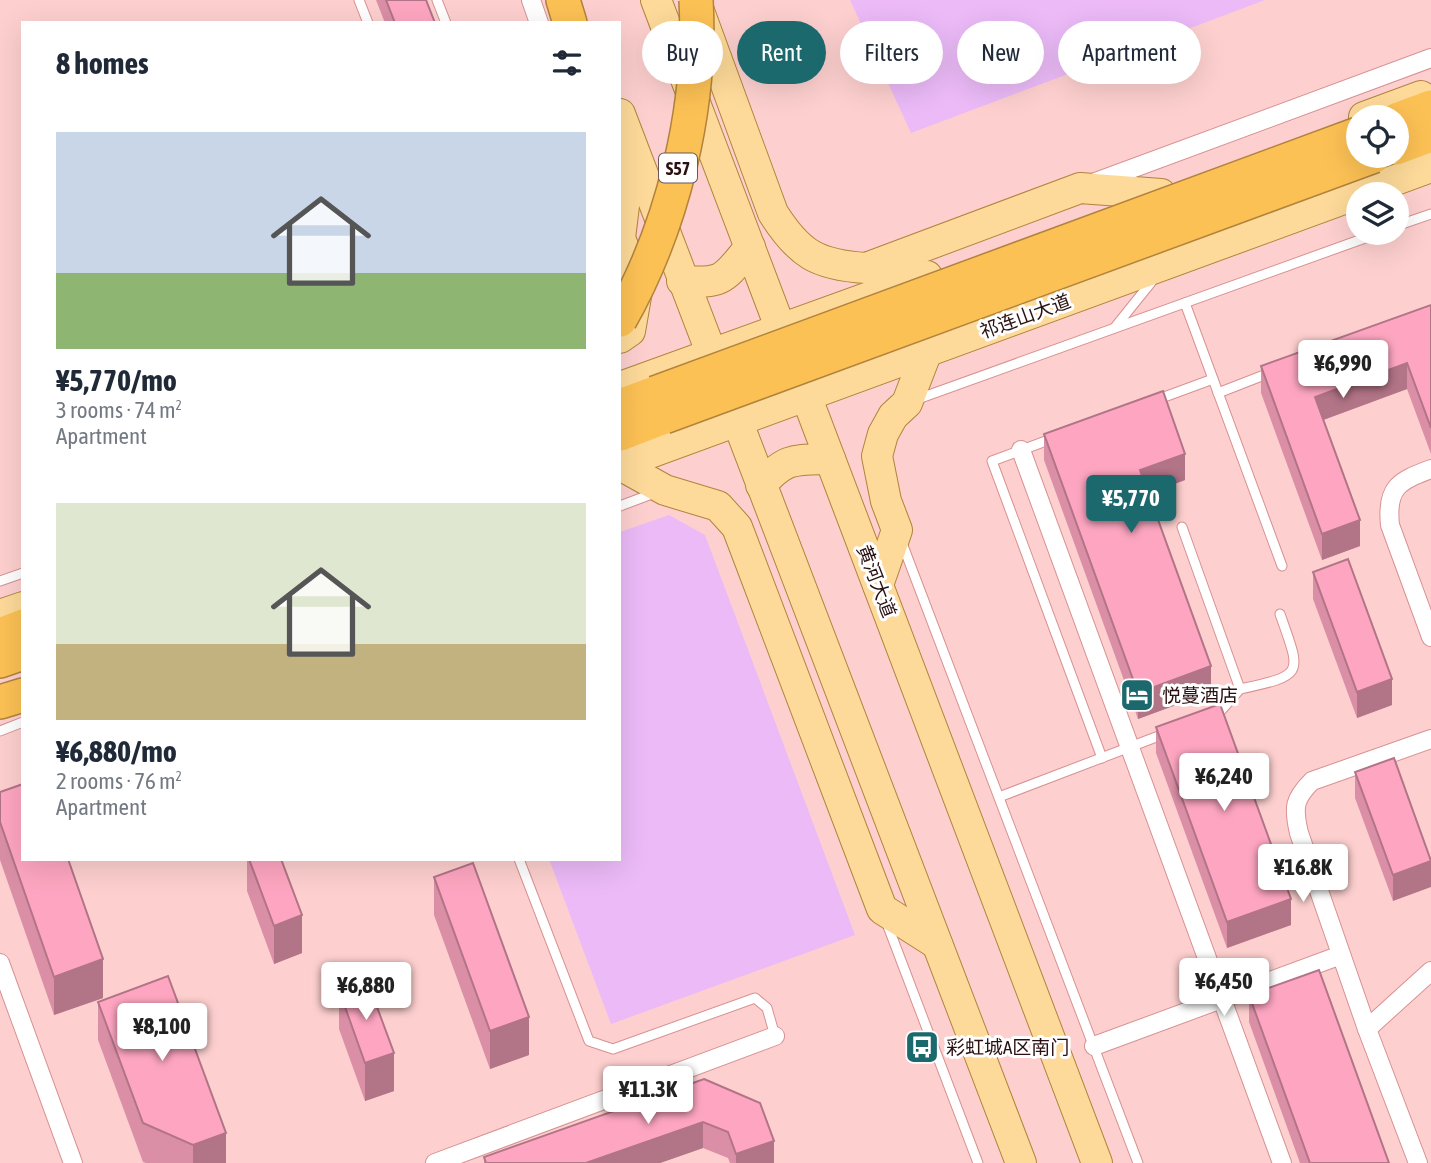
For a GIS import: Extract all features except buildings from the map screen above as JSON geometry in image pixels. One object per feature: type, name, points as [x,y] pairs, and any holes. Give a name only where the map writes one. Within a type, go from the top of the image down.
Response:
[{"type":"highway","points":[[563,0],[569,21]]},
{"type":"highway","name":"S57","points":[[621,318],[655,243],[679,166],[693,86],[696,0]]},
{"type":"highway","points":[[1409,115],[1431,107]]},
{"type":"highway","points":[[1409,143],[1431,135]]},
{"type":"highway","points":[[627,387],[1346,138]]},
{"type":"highway","points":[[621,434],[1346,166]]},
{"type":"highway","points":[[0,635],[21,627]]},
{"type":"highway","points":[[0,661],[21,654]]},
{"type":"highway","points":[[0,702],[21,696]]},
{"type":"main road","points":[[576,0],[584,21]]},
{"type":"main road","name":"黄河大道","points":[[656,0],[1097,1163]]},
{"type":"main road","points":[[696,0],[773,213],[788,237],[811,256],[837,266],[866,268],[1080,188],[1161,194]]},
{"type":"main road","points":[[1396,105],[1431,92]]},
{"type":"main road","points":[[621,117],[1021,1163]]},
{"type":"main road","points":[[627,387],[781,327],[1161,194],[1346,124]]},
{"type":"main road","points":[[737,212],[743,127]]},
{"type":"main road","points":[[621,229],[631,146]]},
{"type":"main road","name":"祁连山大道","points":[[621,465],[1431,167]]},
{"type":"main road","points":[[621,240],[638,285],[630,331],[621,337]]},
{"type":"main road","points":[[682,281],[709,283],[725,277],[750,247]]},
{"type":"main road","points":[[878,585],[897,530],[886,501],[877,456],[883,434],[893,416],[907,402],[927,351]]},
{"type":"main road","points":[[761,485],[777,467],[798,460],[831,459]]},
{"type":"main road","points":[[621,466],[665,490],[718,506],[737,527],[882,909],[937,944]]},
{"type":"main road","points":[[770,617],[787,555]]},
{"type":"main road","points":[[0,615],[21,608]]},
{"type":"main road","points":[[0,691],[21,683]]},
{"type":"street","points":[[531,0],[538,21]]},
{"type":"street","points":[[1080,188],[1431,58]]},
{"type":"street","points":[[1021,450],[1282,1163]]},
{"type":"street","points":[[1431,469],[1404,479],[1392,492],[1388,509],[1390,525],[1431,637]]},
{"type":"street","points":[[1418,1163],[1341,955],[1294,814],[1298,795],[1312,781],[1431,738]]},
{"type":"street","points":[[1094,1046],[1341,955]]},
{"type":"street","points":[[0,963],[72,1163]]},
{"type":"street","points":[[1367,1028],[1431,971]]},
{"type":"street","points":[[435,1163],[775,1036]]},
{"type":"lane","points":[[359,0],[367,21]]},
{"type":"lane","points":[[438,0],[445,21]]},
{"type":"lane","points":[[1409,222],[1431,214]]},
{"type":"lane","points":[[907,402],[1346,245]]},
{"type":"lane","points":[[1115,328],[1164,265]]},
{"type":"lane","points":[[1185,303],[1282,566]]},
{"type":"lane","points":[[1218,393],[1281,369]]},
{"type":"lane","points":[[1149,402],[1213,379]]},
{"type":"lane","points":[[1060,436],[992,461],[1102,758]]},
{"type":"lane","points":[[621,506],[665,490]]},
{"type":"lane","points":[[1182,527],[1240,689]]},
{"type":"lane","points":[[897,530],[1138,1163]]},
{"type":"lane","points":[[0,581],[21,574]]},
{"type":"lane","points":[[1205,718],[1218,714],[1240,689],[1288,676],[1294,668],[1296,659],[1280,614]]},
{"type":"lane","points":[[0,731],[21,723]]},
{"type":"lane","points":[[999,797],[1168,733]]},
{"type":"lane","points":[[520,861],[589,1041],[614,1049],[755,998],[767,1008],[775,1036]]},
{"type":"lane","points":[[882,909],[978,1163]]},
{"type":"shaded area","points":[[850,0],[1265,0],[1201,24],[1201,21],[1058,21],[1058,78],[1044,83],[1044,21],[957,21],[957,84],[1041,84],[911,133],[889,84],[943,84],[943,21],[860,21]]},
{"type":"shaded area","points":[[669,515],[705,535],[855,935],[611,1024],[550,861],[621,861],[621,532]]},
{"type":"place","name":"悦蔓酒店","points":[[1137,695]]},
{"type":"place","name":"彩虹城A区南门","points":[[922,1047]]}]
